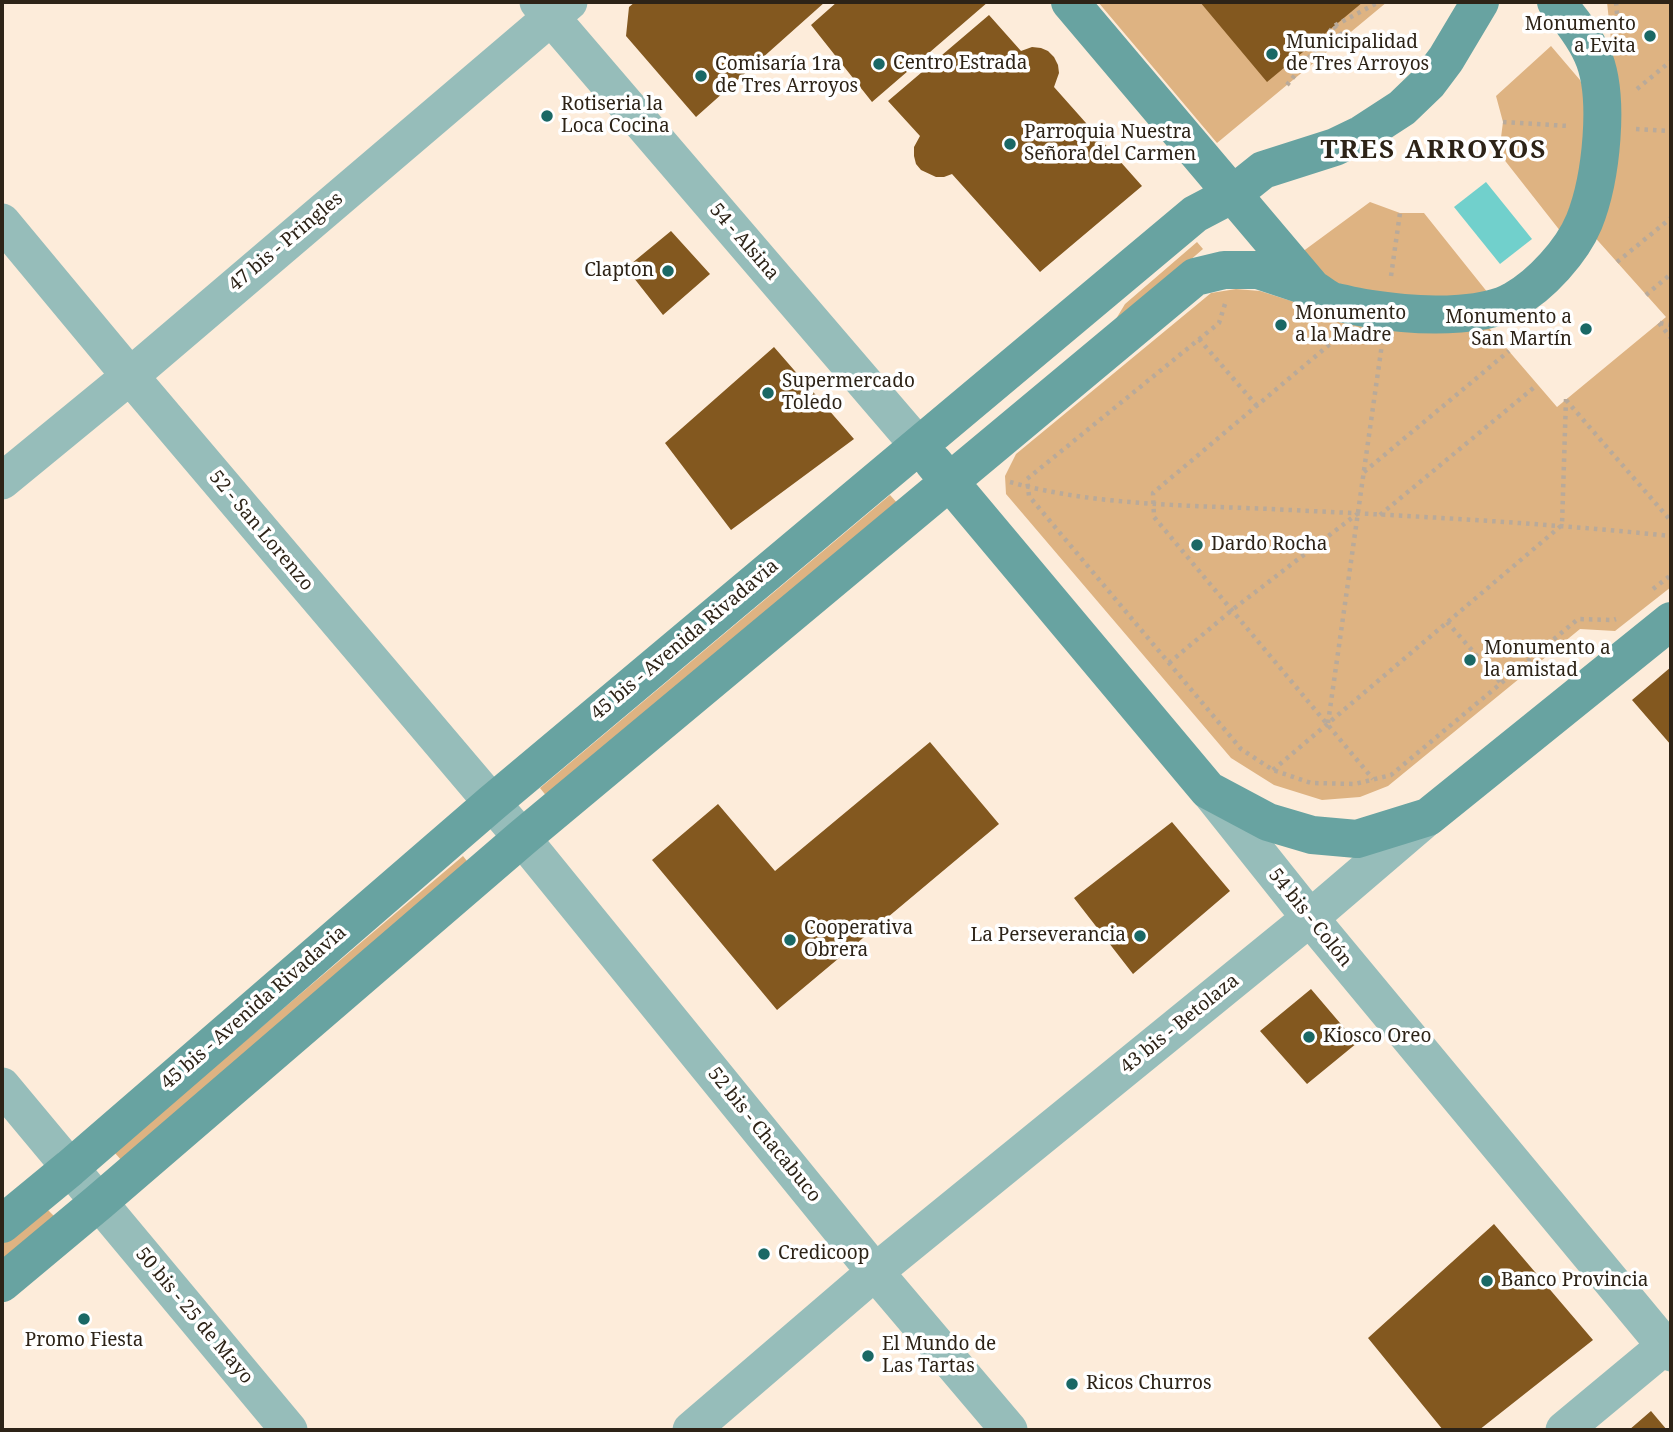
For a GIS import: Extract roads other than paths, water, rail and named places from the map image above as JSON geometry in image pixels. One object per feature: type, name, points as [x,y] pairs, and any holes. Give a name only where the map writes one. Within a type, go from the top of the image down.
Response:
[{"type":"main road","points":[[1070,2],[1312,288]]},
{"type":"main road","name":"45 bis - Avenida Rivadavia","points":[[2,1224],[492,803],[1195,214],[1233,194],[1264,170],[1335,147],[1362,134],[1402,108],[1428,83],[1446,59],[1480,2]]},
{"type":"main road","points":[[2,1283],[522,838],[1195,277],[1224,270],[1258,270],[1312,288],[1330,300],[1365,309],[1417,314],[1466,313],[1513,301],[1543,279],[1572,244],[1584,221],[1595,183],[1601,139],[1601,86],[1593,56],[1568,10]]},
{"type":"main road","name":"54 - Alsina","points":[[918,445],[950,481]]},
{"type":"main road","name":"54 bis - Colón","points":[[950,481],[1208,790]]},
{"type":"main road","name":"43 bis - Betolaza","points":[[1428,817],[1662,606]]},
{"type":"main road","points":[[1208,790],[1268,822],[1312,835],[1357,839],[1428,817]]},
{"type":"street","name":"47 bis - Pringles","points":[[2,481],[130,376],[553,7]]},
{"type":"street","name":"54 - Alsina","points":[[553,7],[918,445]]},
{"type":"street","name":"52 - San Lorenzo","points":[[2,222],[522,838]]},
{"type":"street","name":"54 bis - Colón","points":[[1208,790],[1310,918],[1669,1347]]},
{"type":"street","name":"43 bis - Betolaza","points":[[691,1430],[875,1272],[1310,918],[1428,817]]},
{"type":"street","name":"52 bis - Chacabuco","points":[[522,838],[875,1272],[1009,1430]]},
{"type":"street","name":"50 bis - 25 de Mayo","points":[[2,1086],[289,1430]]},
{"type":"street","points":[[1564,1430],[1669,1347]]},
{"type":"water","points":[[1486,182],[1532,239],[1500,264],[1454,207]]},
{"type":"place","name":"Monumento a Evita","points":[[1650,36]]},
{"type":"place","name":"Municipalidad de Tres Arroyos","points":[[1272,54]]},
{"type":"place","name":"Centro Estrada","points":[[879,64]]},
{"type":"place","name":"Comisaría 1ra de Tres Arroyos","points":[[701,76]]},
{"type":"place","name":"Rotiseria la Loca Cocina","points":[[547,116]]},
{"type":"place","name":"Parroquia Nuestra Señora del Carmen","points":[[1010,144]]},
{"type":"place","name":"Clapton","points":[[668,271]]},
{"type":"place","name":"Monumento a la Madre","points":[[1281,325]]},
{"type":"place","name":"Monumento a San Martín","points":[[1586,329]]},
{"type":"place","name":"Supermercado Toledo","points":[[768,393]]},
{"type":"place","name":"Dardo Rocha","points":[[1197,545]]},
{"type":"place","name":"Monumento a la amistad","points":[[1470,660]]},
{"type":"place","name":"La Perseverancia","points":[[1140,936]]},
{"type":"place","name":"Cooperativa Obrera","points":[[790,940]]},
{"type":"place","name":"Kiosco Oreo","points":[[1309,1037]]},
{"type":"place","name":"Credicoop","points":[[764,1254]]},
{"type":"place","name":"Banco Provincia","points":[[1487,1281]]},
{"type":"place","name":"Promo Fiesta","points":[[84,1319]]},
{"type":"place","name":"El Mundo de Las Tartas","points":[[868,1356]]},
{"type":"place","name":"Ricos Churros","points":[[1072,1384]]},
{"type":"district","name":"TRES ARROYOS","points":[[1434,151]]}]
